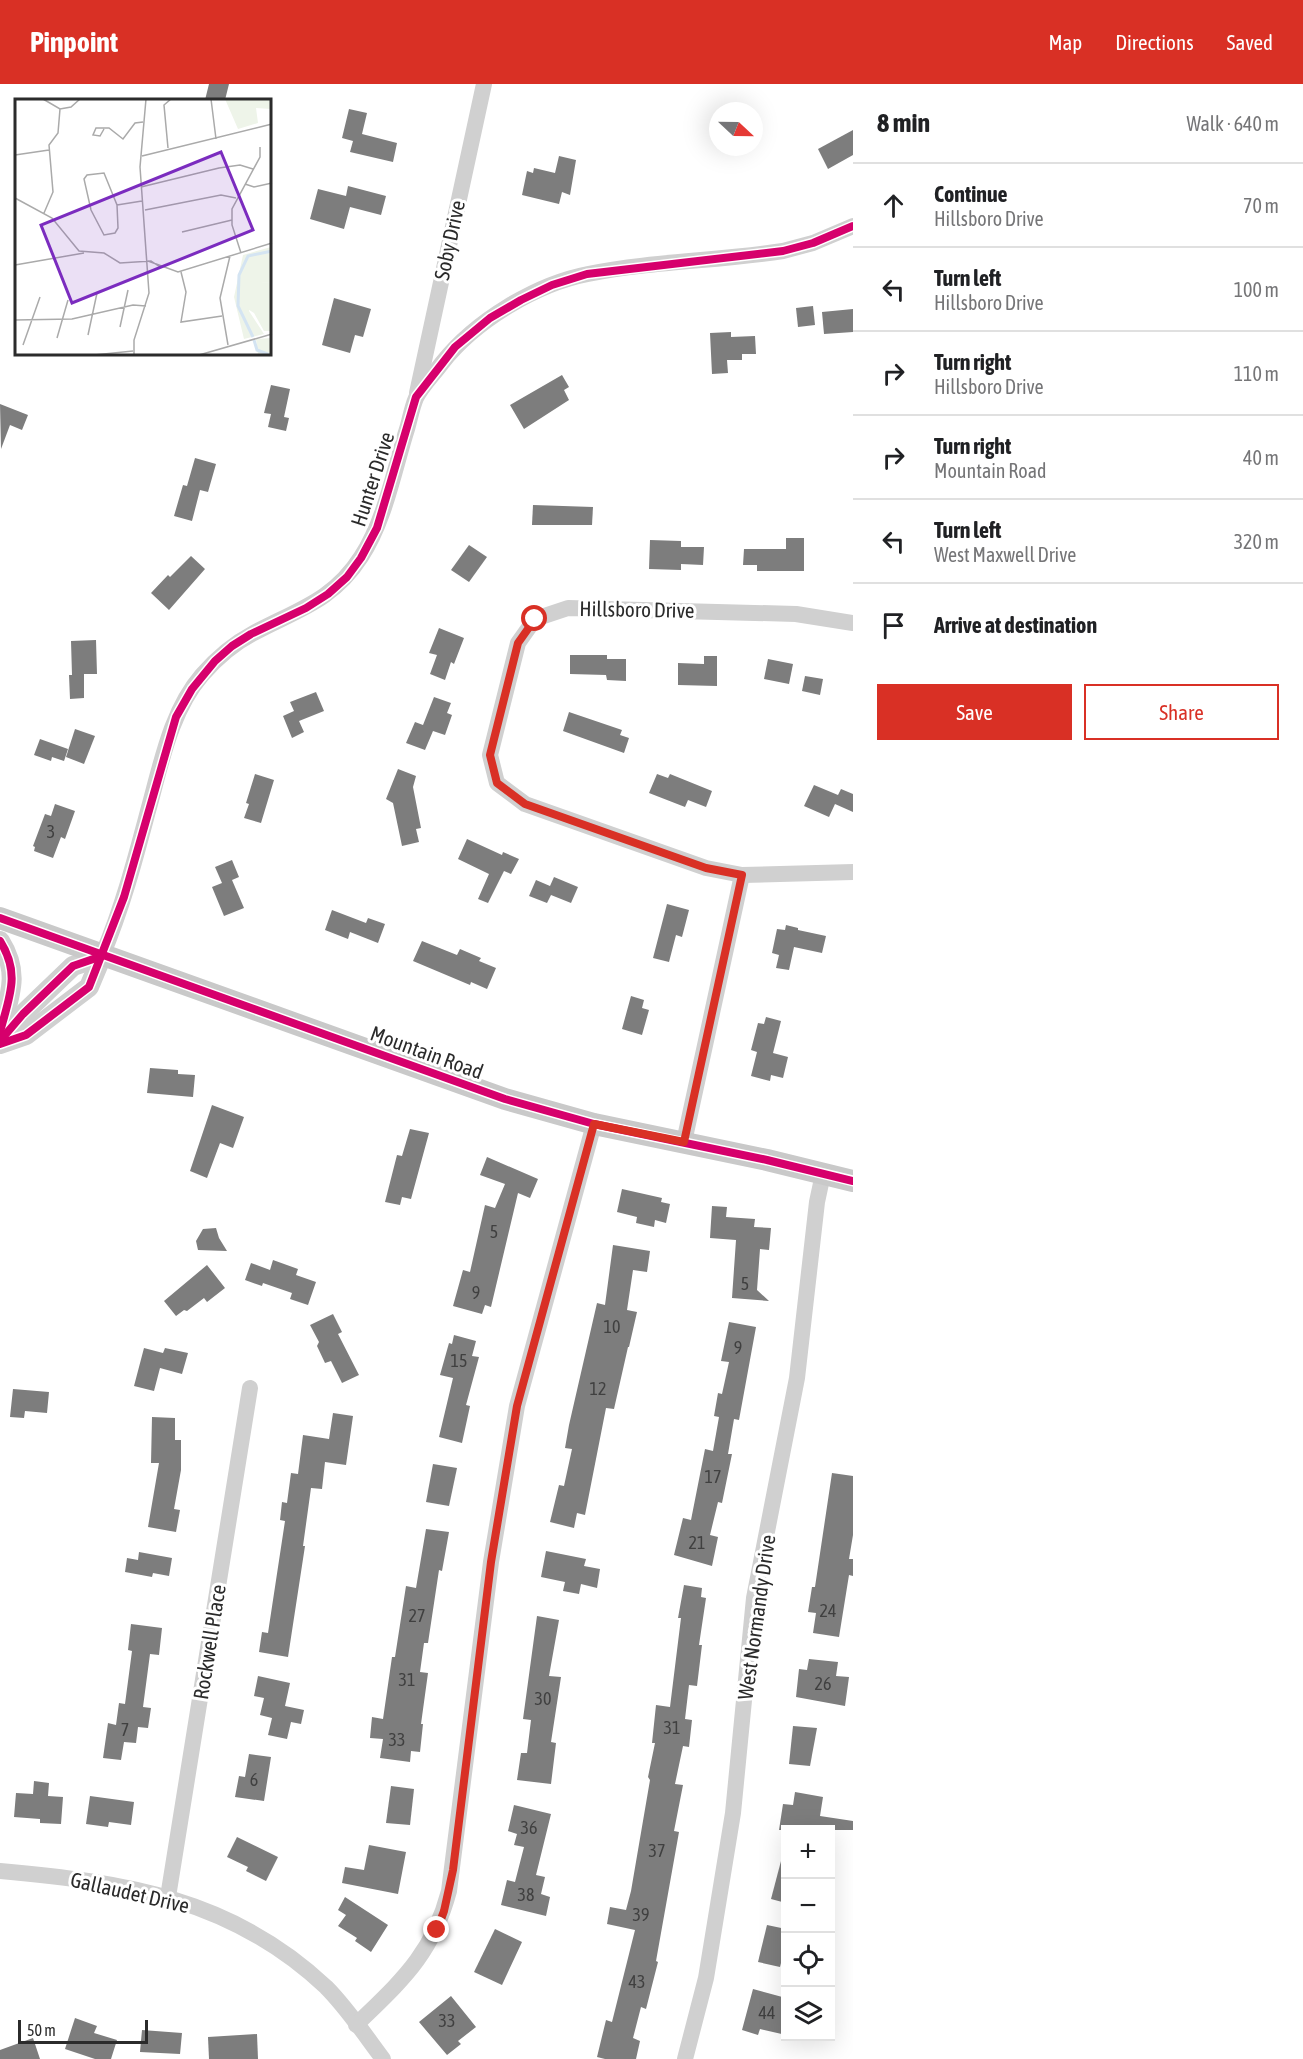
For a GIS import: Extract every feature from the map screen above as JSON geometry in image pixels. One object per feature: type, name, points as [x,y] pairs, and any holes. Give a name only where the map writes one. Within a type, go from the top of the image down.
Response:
[{"type":"main road","name":"Mountain Road","points":[[0,918],[483,1092],[562,1117],[853,1181]]},
{"type":"street","name":"Soby Drive","points":[[416,397],[484,84]]},
{"type":"street","name":"Hunter Drive","points":[[102,956],[124,897],[176,717],[192,689],[214,661],[232,646],[251,634],[306,609],[328,594],[361,558],[377,528],[416,397],[455,347],[490,318],[552,285],[587,274],[783,252],[813,243],[853,226]]},
{"type":"street","name":"Hillsboro Drive","points":[[853,623],[796,614],[568,608],[535,619],[518,643],[490,755],[497,783],[525,804],[706,868],[742,875],[853,872]]},
{"type":"street","points":[[684,1142],[742,875]]},
{"type":"street","points":[[0,941],[10,962],[12,979],[10,998],[0,1032]]},
{"type":"street","points":[[0,1042],[26,1035],[89,987],[102,956]]},
{"type":"street","points":[[356,2025],[400,1983],[427,1949],[437,1930],[449,1891],[491,1562],[517,1406],[594,1124]]},
{"type":"street","name":"West Normandy Drive","points":[[685,2059],[706,1978],[733,1813],[754,1598],[797,1378],[817,1202],[823,1174]]},
{"type":"street","name":"Rockwell Place","points":[[168,1897],[250,1388]]},
{"type":"street","name":"Gallaudet Drive","points":[[0,1871],[107,1883],[168,1897],[195,1906],[236,1925],[291,1958],[328,1989],[383,2059]]},
{"type":"building","points":[[209,84],[229,84],[225,99],[205,99]]},
{"type":"building","points":[[349,109],[367,113],[362,134],[397,143],[393,162],[350,152],[353,141],[342,138]]},
{"type":"building","points":[[853,130],[853,155],[828,169],[818,149]]},
{"type":"building","points":[[559,156],[576,160],[570,195],[562,192],[559,204],[522,195],[527,171],[533,173],[534,168],[555,173]]},
{"type":"building","points":[[348,186],[386,196],[381,215],[350,207],[344,229],[310,219],[318,189],[346,196]]},
{"type":"building","points":[[334,298],[371,309],[363,337],[355,335],[350,353],[322,345]]},
{"type":"building","points":[[813,306],[815,325],[798,327],[796,308]]},
{"type":"building","points":[[853,309],[853,332],[824,334],[822,312]]},
{"type":"building","points":[[731,332],[731,337],[755,336],[756,354],[742,354],[742,360],[727,360],[728,373],[712,374],[710,333]]},
{"type":"building","points":[[562,375],[569,387],[564,390],[569,400],[524,429],[510,405]]},
{"type":"building","points":[[271,385],[290,389],[284,417],[289,418],[286,431],[268,427],[271,414],[264,413]]},
{"type":"building","points":[[0,404],[28,415],[22,430],[10,425],[1,449]]},
{"type":"building","points":[[195,458],[216,464],[208,492],[200,490],[192,521],[174,516],[183,485],[187,486]]},
{"type":"building","points":[[533,505],[593,507],[592,525],[532,525]]},
{"type":"building","points":[[786,538],[804,538],[804,571],[757,571],[757,565],[743,565],[744,549],[786,549]]},
{"type":"building","points":[[650,540],[681,541],[681,547],[704,547],[703,565],[681,564],[681,570],[649,569]]},
{"type":"building","points":[[469,545],[487,557],[469,582],[451,570]]},
{"type":"building","points":[[191,556],[205,569],[169,610],[151,593]]},
{"type":"building","points":[[439,628],[464,638],[454,664],[451,662],[445,680],[430,674],[437,655],[429,653]]},
{"type":"building","points":[[96,640],[97,674],[84,674],[84,698],[70,699],[71,641]]},
{"type":"building","points":[[570,655],[607,655],[607,659],[626,659],[626,681],[607,680],[606,675],[570,674]]},
{"type":"building","points":[[704,656],[717,656],[717,686],[678,685],[678,663],[704,664]]},
{"type":"building","points":[[768,659],[793,664],[789,684],[764,679]]},
{"type":"building","points":[[805,676],[823,679],[820,695],[802,691]]},
{"type":"building","points":[[316,692],[324,711],[299,721],[304,732],[292,738],[283,716],[294,711],[290,702]]},
{"type":"building","points":[[434,697],[451,703],[447,713],[452,715],[445,735],[433,731],[425,750],[406,743],[415,722],[423,725]]},
{"type":"building","points":[[569,712],[622,730],[620,735],[629,738],[624,753],[563,731]]},
{"type":"building","points":[[75,729],[95,736],[84,764],[66,757]]},
{"type":"building","points":[[40,739],[68,749],[64,761],[52,757],[51,761],[34,755]]},
{"type":"building","points":[[398,769],[416,776],[413,787],[421,828],[416,829],[419,842],[402,846],[393,803],[386,799]]},
{"type":"building","points":[[255,774],[274,780],[261,823],[244,818]]},
{"type":"building","points":[[657,774],[668,778],[670,774],[712,791],[706,807],[688,800],[685,807],[649,793]]},
{"type":"building","points":[[814,785],[838,795],[841,789],[853,794],[853,812],[835,804],[829,817],[804,806]]},
{"type":"building","points":[[55,804],[75,811],[65,839],[61,837],[53,858],[34,851],[33,846],[45,814],[51,816]]},
{"type":"building","points":[[467,839],[502,855],[503,852],[519,859],[511,874],[504,871],[488,903],[478,899],[489,874],[458,859]]},
{"type":"building","points":[[232,860],[239,877],[232,880],[244,908],[224,916],[212,887],[222,883],[215,867]]},
{"type":"building","points":[[554,877],[578,887],[571,903],[551,895],[547,903],[529,896],[536,880],[550,886]]},
{"type":"building","points":[[667,904],[689,910],[682,937],[676,935],[669,962],[653,958]]},
{"type":"building","points":[[332,910],[366,923],[368,918],[385,924],[378,943],[350,932],[348,939],[325,930]]},
{"type":"building","points":[[786,925],[826,936],[822,953],[794,947],[789,970],[776,968],[779,955],[772,953],[777,929],[785,930]]},
{"type":"building","points":[[422,941],[457,955],[460,949],[481,958],[479,961],[496,968],[487,989],[471,982],[470,985],[413,961]]},
{"type":"building","points":[[631,996],[644,1000],[642,1008],[649,1010],[642,1035],[622,1029]]},
{"type":"building","points":[[766,1017],[781,1021],[773,1053],[788,1057],[783,1078],[771,1075],[770,1081],[751,1076],[757,1052],[751,1050],[758,1023],[764,1024]]},
{"type":"building","points":[[150,1068],[178,1070],[178,1074],[195,1075],[193,1097],[147,1093]]},
{"type":"building","points":[[212,1105],[244,1117],[233,1148],[220,1143],[207,1178],[190,1171]]},
{"type":"building","points":[[410,1129],[429,1133],[411,1199],[402,1197],[400,1205],[385,1202],[397,1155],[402,1156]]},
{"type":"building","points":[[487,1157],[538,1179],[530,1198],[518,1193],[491,1307],[485,1305],[482,1314],[453,1306],[463,1270],[470,1272],[485,1205],[495,1208],[505,1184],[480,1175]]},
{"type":"building","points":[[622,1189],[662,1198],[661,1202],[670,1204],[666,1223],[655,1220],[654,1227],[636,1223],[637,1217],[617,1212]]},
{"type":"building","points":[[712,1206],[727,1207],[726,1217],[755,1219],[754,1227],[771,1228],[769,1250],[760,1249],[757,1290],[769,1301],[732,1298],[736,1240],[710,1238]]},
{"type":"building","points":[[216,1228],[227,1251],[198,1250],[196,1241],[203,1229]]},
{"type":"building","points":[[613,1245],[650,1251],[647,1272],[633,1270],[627,1310],[637,1312],[629,1347],[614,1409],[606,1408],[585,1515],[577,1513],[574,1528],[550,1522],[559,1485],[564,1486],[572,1449],[565,1448],[569,1425],[597,1303],[605,1305]]},
{"type":"building","points":[[273,1260],[298,1269],[296,1275],[316,1282],[308,1305],[290,1299],[292,1293],[263,1283],[262,1286],[245,1280],[251,1263],[270,1270]]},
{"type":"building","points":[[207,1265],[225,1288],[207,1302],[204,1298],[176,1316],[164,1301]]},
{"type":"building","points":[[333,1314],[342,1332],[338,1334],[359,1375],[342,1383],[331,1361],[325,1363],[317,1346],[319,1342],[310,1325]]},
{"type":"building","points":[[729,1322],[756,1327],[739,1420],[734,1419],[728,1454],[732,1454],[722,1503],[718,1502],[710,1535],[718,1537],[712,1566],[674,1555],[683,1518],[691,1520],[705,1449],[713,1451],[719,1417],[714,1416],[718,1393],[722,1394],[729,1362],[721,1361]]},
{"type":"building","points":[[454,1335],[476,1341],[472,1356],[479,1357],[466,1405],[470,1406],[462,1443],[439,1437],[453,1378],[440,1375],[449,1343],[452,1344]]},
{"type":"building","points":[[144,1348],[163,1353],[165,1348],[188,1353],[182,1374],[160,1368],[154,1391],[134,1386]]},
{"type":"building","points":[[13,1389],[49,1392],[47,1413],[25,1411],[24,1418],[10,1417]]},
{"type":"building","points":[[333,1413],[353,1416],[346,1465],[325,1462],[322,1489],[311,1488],[303,1546],[305,1546],[288,1657],[259,1652],[262,1632],[268,1633],[285,1521],[280,1520],[282,1502],[287,1503],[291,1473],[298,1474],[303,1435],[329,1439]]},
{"type":"building","points":[[152,1417],[175,1418],[175,1440],[181,1440],[181,1470],[174,1509],[180,1510],[176,1532],[148,1527],[159,1463],[151,1463]]},
{"type":"building","points":[[433,1464],[457,1468],[449,1506],[426,1502]]},
{"type":"building","points":[[832,1473],[853,1476],[853,1535],[849,1559],[853,1559],[853,1576],[849,1575],[839,1637],[813,1633],[816,1613],[808,1612],[812,1587],[815,1587]]},
{"type":"building","points":[[426,1529],[449,1532],[442,1571],[439,1570],[428,1643],[424,1643],[420,1672],[428,1673],[421,1724],[423,1724],[420,1752],[411,1751],[410,1762],[380,1758],[383,1739],[370,1738],[372,1717],[383,1719],[406,1586],[416,1588]]},
{"type":"building","points":[[546,1551],[586,1559],[584,1566],[600,1569],[597,1588],[581,1584],[579,1594],[563,1591],[565,1582],[541,1577]]},
{"type":"building","points":[[139,1552],[172,1558],[169,1576],[153,1573],[152,1577],[125,1572],[127,1558],[138,1560]]},
{"type":"building","points":[[684,1585],[702,1588],[701,1597],[706,1598],[699,1645],[702,1645],[697,1686],[689,1685],[685,1719],[692,1720],[689,1747],[683,1746],[675,1784],[683,1785],[674,1831],[679,1832],[656,1961],[658,1962],[646,2009],[641,2007],[633,2038],[640,2041],[636,2059],[605,2059],[597,2057],[606,2020],[612,2022],[635,1930],[607,1924],[610,1907],[626,1910],[631,1891],[655,1743],[652,1743],[656,1705],[670,1707],[681,1618],[678,1618]]},
{"type":"building","points":[[537,1616],[559,1620],[549,1676],[561,1677],[551,1742],[556,1743],[551,1784],[517,1780],[521,1753],[527,1753],[531,1720],[523,1719]]},
{"type":"building","points":[[131,1624],[162,1628],[159,1655],[150,1654],[143,1707],[151,1708],[148,1728],[138,1727],[136,1743],[124,1742],[121,1760],[103,1758],[108,1723],[116,1725],[119,1703],[125,1704],[132,1651],[128,1650]]},
{"type":"building","points":[[809,1659],[838,1662],[836,1676],[849,1677],[845,1706],[796,1697],[799,1669],[807,1670]]},
{"type":"building","points":[[258,1676],[290,1683],[285,1706],[304,1710],[301,1724],[291,1722],[287,1739],[268,1735],[272,1718],[260,1715],[264,1698],[254,1696]]},
{"type":"building","points":[[793,1726],[817,1728],[810,1766],[789,1764]]},
{"type":"building","points":[[249,1754],[271,1757],[264,1801],[235,1797],[239,1776],[245,1777]]},
{"type":"building","points":[[34,1781],[49,1783],[48,1796],[63,1797],[61,1824],[40,1823],[40,1819],[14,1817],[16,1793],[33,1794]]},
{"type":"building","points":[[391,1786],[414,1789],[410,1825],[386,1823]]},
{"type":"building","points":[[795,1792],[823,1797],[820,1816],[853,1821],[853,1830],[835,1830],[835,1825],[781,1825],[781,1830],[779,1830],[783,1804],[793,1805]]},
{"type":"building","points":[[90,1796],[134,1802],[131,1825],[109,1822],[108,1827],[86,1824]]},
{"type":"building","points":[[514,1805],[551,1814],[536,1875],[545,1877],[541,1894],[550,1897],[546,1916],[501,1905],[507,1880],[515,1882],[524,1847],[514,1845],[517,1834],[508,1831]]},
{"type":"building","points":[[237,1837],[278,1857],[266,1881],[246,1871],[248,1867],[227,1857]]},
{"type":"building","points":[[369,1845],[406,1852],[398,1894],[342,1883],[345,1867],[364,1870]]},
{"type":"building","points":[[781,1861],[781,1902],[771,1899]]},
{"type":"building","points":[[345,1897],[388,1925],[371,1952],[355,1941],[357,1938],[338,1926],[346,1915],[338,1910]]},
{"type":"building","points":[[767,1925],[781,1928],[780,1967],[758,1962]]},
{"type":"building","points":[[495,1929],[522,1942],[502,1985],[474,1972]]},
{"type":"building","points":[[753,1989],[781,1997],[781,2034],[760,2029],[758,2035],[742,2030]]},
{"type":"building","points":[[451,1996],[476,2027],[458,2041],[461,2044],[447,2055],[419,2022]]},
{"type":"building","points":[[75,2018],[97,2026],[94,2033],[117,2040],[111,2059],[95,2059],[65,2049]]},
{"type":"building","points":[[142,2030],[182,2033],[180,2054],[140,2052]]},
{"type":"building","points":[[257,2034],[258,2059],[209,2059],[208,2037]]},
{"type":"building","points":[[33,2038],[40,2059],[0,2059],[0,2050]]},
{"type":"cycle path","points":[[0,1044],[26,1035],[89,987],[124,897],[176,717],[192,689],[215,661],[232,646],[251,634],[306,608],[328,594],[347,577],[361,558],[377,528],[416,397],[455,347],[490,318],[521,300],[552,285],[587,274],[783,251],[813,243],[853,226]]},
{"type":"cycle path","points":[[0,918],[505,1099],[594,1124],[767,1160],[853,1181]]},
{"type":"cycle path","points":[[0,941],[12,975],[0,1032]]},
{"type":"cycle path","points":[[0,1041],[23,1014],[73,966],[102,956]]},
{"type":"route","points":[[437,1930],[444,1911],[453,1870],[491,1562],[517,1406],[594,1124],[684,1142],[742,875],[706,868],[525,804],[497,783],[490,755],[518,643],[535,619]]}]
